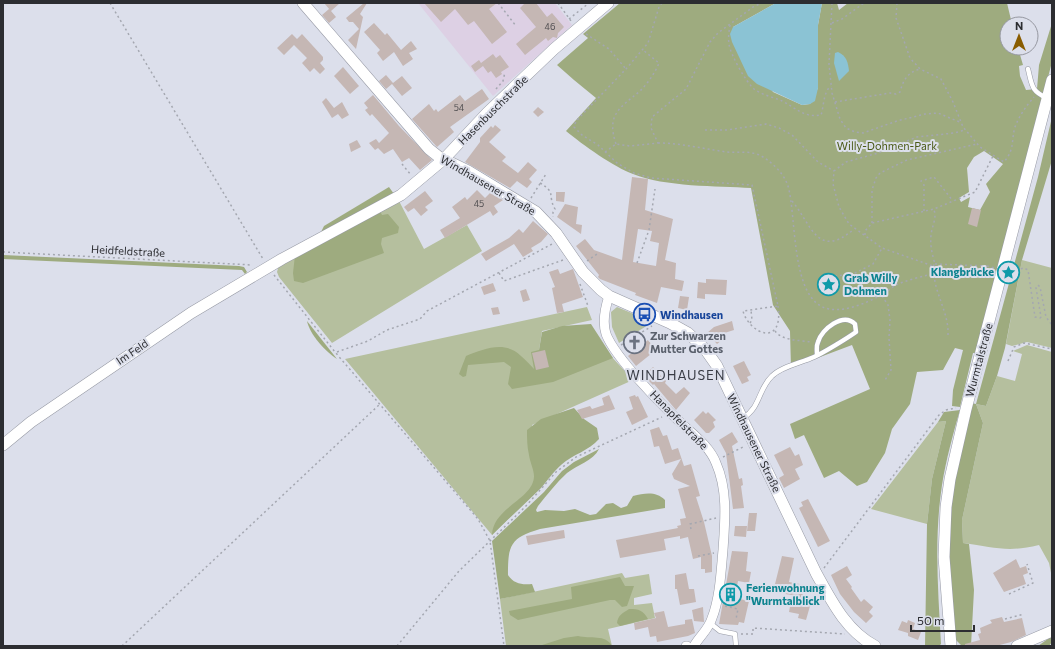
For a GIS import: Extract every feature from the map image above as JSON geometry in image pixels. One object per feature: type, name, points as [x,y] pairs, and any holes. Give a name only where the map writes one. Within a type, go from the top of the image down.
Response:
[{"type":"street","name":"Windhausener Straße","points":[[303,3],[417,137],[429,149],[536,212],[549,224],[583,272],[609,296],[660,318],[688,333],[713,358],[816,573],[841,616],[866,642],[875,646]]},
{"type":"street","name":"Hasenbuschstraße","points":[[268,267],[401,195],[418,182],[444,159],[507,94],[577,29],[608,3]]},
{"type":"street","name":"Wurmtalstraße","points":[[951,646],[944,556],[946,513],[950,479],[1042,96],[1052,80]]},
{"type":"street","name":"Im Feld","points":[[3,445],[31,422],[118,361],[191,313],[268,267]]},
{"type":"street","name":"Hanapfelstraße","points":[[609,296],[605,310],[604,326],[615,349],[671,413],[706,448],[715,461],[722,486],[725,518],[715,604],[710,623],[694,646]]},
{"type":"street","points":[[1017,646],[1052,630]]},
{"type":"lane","points":[[1028,69],[1033,90],[1042,96]]},
{"type":"lane","points":[[743,418],[752,413],[765,384],[771,376],[779,370],[817,355],[856,332],[855,324],[851,320],[844,319],[833,324],[819,339],[817,343],[817,355]]},
{"type":"lane","points":[[710,623],[720,631],[735,634],[736,646]]},
{"type":"path","points":[[110,3],[268,267],[336,353],[470,510],[490,541],[504,646]]},
{"type":"path","points":[[500,3],[499,4],[516,26]]},
{"type":"path","points":[[558,3],[577,29],[609,49],[626,69]]},
{"type":"path","points":[[569,19],[589,3]]},
{"type":"path","points":[[662,3],[659,7],[648,43],[626,69],[576,121],[574,127],[617,162],[634,173],[651,178],[752,185],[780,318],[775,331]]},
{"type":"path","points":[[658,143],[651,128],[652,117],[686,89],[710,42],[718,33],[730,25],[739,16],[762,3]]},
{"type":"path","points":[[832,3],[829,64],[831,86],[840,119],[846,128],[854,132],[863,133],[897,121],[925,114],[938,113],[962,123]]},
{"type":"path","points":[[832,22],[842,19],[864,3]]},
{"type":"path","points":[[897,3],[896,18],[910,58],[920,69],[940,79],[965,130],[978,144],[993,156],[1004,162],[1010,155],[1013,148],[1016,126],[1027,105],[1042,96]]},
{"type":"path","points":[[730,25],[729,44],[743,74],[753,88],[783,102],[802,114],[813,117],[821,115],[825,105],[826,92],[831,86]]},
{"type":"path","points":[[616,144],[612,134],[616,111],[650,79],[659,63],[643,50]]},
{"type":"path","points":[[835,102],[890,93],[896,94],[900,92],[905,79],[910,74],[920,69]]},
{"type":"path","points":[[496,89],[503,81],[505,72]]},
{"type":"path","points":[[705,130],[727,130],[766,124],[779,128],[792,135],[818,162],[834,171]]},
{"type":"path","points":[[965,130],[954,133],[917,137],[878,153],[846,162],[834,171],[832,184],[839,207],[844,217],[854,229],[865,235],[882,248],[934,265],[987,266],[1009,272],[1024,268],[1028,270],[1035,317],[1040,318],[1041,316],[1036,288],[1038,285],[1040,287],[1046,318],[1052,325]]},
{"type":"path","points":[[605,152],[616,144],[634,146],[669,143],[729,152],[753,153],[762,156],[777,167],[788,186],[802,280],[806,291],[815,303],[828,309],[837,310],[853,306],[881,295],[901,283],[934,274]]},
{"type":"path","points":[[865,235],[872,223],[872,190],[876,178],[880,173],[907,160],[978,144]]},
{"type":"path","points":[[872,223],[934,209],[975,192],[993,156]]},
{"type":"path","points":[[402,164],[418,182]]},
{"type":"path","points":[[526,206],[546,174]]},
{"type":"path","points":[[924,211],[924,185],[921,181],[924,179],[934,177],[953,201]]},
{"type":"path","points":[[540,183],[550,189],[552,203],[555,209],[553,212],[554,216],[549,224]]},
{"type":"path","points":[[637,263],[649,230],[655,189]]},
{"type":"path","points":[[790,199],[804,217],[807,226],[815,236],[822,240],[839,239],[854,229]]},
{"type":"path","points":[[934,209],[935,213],[932,228],[931,247],[936,272],[934,274],[935,284],[949,325],[948,335]]},
{"type":"path","points":[[336,353],[368,341],[387,330],[420,319],[427,311],[560,240]]},
{"type":"path","points":[[825,277],[853,274],[873,264],[882,248]]},
{"type":"path","name":"Heidfeldstraße","points":[[3,252],[248,264],[253,266]]},
{"type":"path","points":[[499,273],[504,281],[572,256]]},
{"type":"path","points":[[1009,275],[1011,268]]},
{"type":"path","points":[[579,280],[588,306]]},
{"type":"path","points":[[881,295],[888,305],[890,320],[889,338],[891,370],[884,382]]},
{"type":"path","points":[[775,331],[763,333],[758,331],[744,316],[743,311],[778,306]]},
{"type":"path","points":[[750,323],[752,320],[751,310]]},
{"type":"path","points":[[615,349],[658,322],[660,318]]},
{"type":"path","points":[[775,331],[778,336],[783,338],[808,342]]},
{"type":"path","points":[[1008,360],[1014,347],[1024,343],[1052,349]]},
{"type":"path","points":[[122,646],[380,404]]},
{"type":"path","points":[[816,573],[822,571],[939,415],[946,410],[966,410]]},
{"type":"path","points":[[397,646],[459,571],[566,464],[576,457],[671,413]]},
{"type":"path","points":[[729,454],[742,448]]},
{"type":"path","points":[[691,529],[690,524],[719,517],[725,518]]},
{"type":"path","points":[[698,556],[722,552]]},
{"type":"path","points":[[1009,594],[1033,583],[1027,564]]},
{"type":"path","points":[[715,604],[738,609],[736,618]]},
{"type":"path","points":[[1005,619],[1024,614]]},
{"type":"path","points":[[745,634],[753,634],[753,628],[848,634],[852,629]]},
{"type":"shaded area","points":[[418,3],[555,3],[572,25],[493,96]]},
{"type":"green space","name":"Willy-Dohmen-Park","points":[[620,3],[776,3],[733,27],[773,92],[802,105],[810,104],[818,88],[818,25],[822,3],[837,3],[839,10],[848,3],[1007,3],[1010,16],[999,16],[999,56],[1020,56],[1023,65],[1019,66],[1020,76],[1026,90],[1037,89],[1039,65],[1052,23],[1052,62],[976,353],[973,353],[960,407],[952,406],[953,390],[963,350],[955,348],[943,370],[917,372],[910,404],[892,429],[885,453],[867,482],[857,486],[839,471],[824,478],[804,435],[795,439],[790,424],[870,389],[852,345],[791,368],[790,331],[773,305],[751,188],[675,184],[633,174],[608,161],[566,131],[596,98],[557,65],[588,38],[583,34]],"holes":[[[984,151],[1003,164],[986,184],[990,192],[980,210],[968,207],[970,197],[961,202],[959,198],[969,192],[967,168],[974,157]]]},
{"type":"green space","points":[[1052,117],[1052,160],[1022,260],[1005,348],[986,406],[976,404],[1038,177]]},
{"type":"green space","points":[[389,187],[394,194],[321,232],[324,226]]},
{"type":"green space","points":[[399,201],[424,249],[467,225],[482,251],[332,343],[279,277],[277,272],[279,265]]},
{"type":"green space","points":[[380,211],[382,215],[388,214],[399,227],[398,233],[382,238],[381,244],[384,253],[303,283],[294,281],[293,273],[295,255]]},
{"type":"green space","points":[[3,255],[239,266],[244,267],[247,272],[245,274],[242,270],[3,259]]},
{"type":"green space","points":[[1022,260],[1052,268],[1052,348],[1027,342],[1012,346],[1006,344]]},
{"type":"green space","points":[[587,307],[592,320],[542,331],[539,350],[610,355],[633,380],[532,425],[542,486],[492,535],[345,359]]},
{"type":"green space","points":[[617,307],[653,322],[619,343],[612,327],[611,312]]},
{"type":"green space","points":[[307,321],[337,359],[328,352],[311,332]]},
{"type":"green space","points":[[591,324],[613,358],[553,382],[512,389],[508,384],[511,367],[504,362],[468,365],[466,376],[463,377],[459,374],[466,356],[494,347],[508,348],[515,351],[534,369],[531,352],[539,350],[542,332],[562,326]]},
{"type":"green space","points":[[1027,345],[1052,352],[1052,578],[1049,563],[1039,545],[1009,549],[992,548],[963,543],[962,520],[983,423],[976,404],[986,406],[997,376],[1015,381],[1022,354],[1013,351]]},
{"type":"green space","points":[[971,403],[976,404],[983,423],[962,520],[963,543],[969,544],[974,590],[971,646],[962,646],[956,640],[949,563],[952,489]]},
{"type":"green space","points":[[574,408],[584,419],[597,428],[599,439],[591,447],[561,465],[541,488],[492,535],[494,525],[499,517],[528,491],[532,484],[534,474],[528,449],[527,430],[541,419]]},
{"type":"green space","points":[[960,410],[952,438],[942,485],[938,525],[937,564],[941,644],[939,646],[925,646],[927,524],[932,479],[946,421],[938,422],[944,412]]},
{"type":"green space","points":[[946,421],[932,479],[927,524],[871,509],[938,422]]},
{"type":"green space","points":[[599,449],[593,457],[571,470],[563,477],[538,506],[536,510],[537,512],[545,510],[564,511],[575,509],[590,515],[596,514],[606,504],[613,503],[621,508],[627,506],[633,496],[646,494],[654,494],[662,497],[665,500],[665,508],[540,529],[522,536],[513,544],[510,550],[508,575],[518,583],[532,584],[535,592],[500,599],[492,541],[544,492],[562,471],[574,462]]},
{"type":"green space","points":[[622,573],[625,578],[649,574],[652,594],[634,598],[634,605],[652,603],[655,618],[608,629],[612,646],[506,646],[500,599]]},
{"type":"green space","points":[[620,577],[625,586],[634,586],[627,606],[622,607],[615,600],[610,600],[518,620],[510,615],[509,611],[572,599],[571,587]]},
{"type":"green space","points":[[629,609],[640,611],[648,619],[620,626],[617,623],[618,618]]},
{"type":"green space","points":[[578,636],[602,638],[609,642],[612,646],[539,646],[564,638]]},
{"type":"green space","points":[[1052,636],[1052,642],[1049,646],[1038,646]]},
{"type":"water","points":[[776,3],[822,3],[818,25],[818,88],[815,101],[810,104],[802,105],[757,84],[748,76],[732,42],[730,34],[733,27]]},
{"type":"water","points":[[838,52],[845,58],[849,71],[839,81],[834,63],[835,53]]},
{"type":"building","points":[[324,3],[340,3],[331,11],[336,17],[329,23],[322,15],[329,9],[330,10]]},
{"type":"building","points":[[364,3],[367,3],[360,14],[363,17],[356,49],[348,40],[359,29],[353,22],[349,22],[346,18]]},
{"type":"building","points":[[424,3],[497,3],[489,9],[507,32],[492,44],[474,21],[468,25],[455,9],[441,22]]},
{"type":"building","points":[[525,3],[536,3],[547,17],[552,13],[564,27],[558,33],[557,38],[553,37],[548,41],[546,38],[525,55],[516,44],[536,27],[520,8]]},
{"type":"building","points":[[374,23],[385,35],[387,33],[401,50],[411,41],[417,49],[409,53],[413,59],[403,66],[394,52],[383,61],[377,53],[380,50],[364,32]]},
{"type":"building","points":[[292,34],[297,39],[302,34],[323,57],[323,60],[320,63],[325,69],[320,74],[314,68],[310,72],[302,63],[307,58],[294,45],[284,55],[277,48]]},
{"type":"building","points":[[493,54],[496,58],[500,55],[509,67],[501,72],[502,74],[496,78],[491,71],[488,73],[483,66],[475,72],[471,66],[479,60],[481,63]]},
{"type":"building","points":[[343,67],[359,86],[350,94],[334,76]]},
{"type":"building","points":[[386,75],[393,83],[402,76],[412,88],[402,96],[392,84],[386,89],[379,81]]},
{"type":"building","points":[[482,89],[489,99],[450,127],[454,132],[437,147],[412,119],[429,104],[434,111],[436,109],[438,112],[460,95],[465,101]]},
{"type":"building","points":[[373,95],[399,126],[432,160],[420,170],[409,158],[402,162],[393,149],[384,154],[378,148],[375,150],[369,143],[376,139],[379,143],[389,133],[372,114],[370,116],[365,110],[368,108],[364,103]]},
{"type":"building","points":[[326,98],[334,108],[342,102],[349,115],[342,119],[338,114],[332,118],[322,102]]},
{"type":"building","points":[[538,107],[544,112],[538,117],[533,112]]},
{"type":"building","points":[[495,125],[501,130],[489,142],[506,157],[502,161],[518,173],[528,162],[537,170],[529,179],[532,182],[527,188],[517,181],[510,188],[465,162],[480,142],[480,138],[491,126],[493,128]]},
{"type":"building","points":[[357,140],[361,147],[351,152],[349,144]]},
{"type":"building","points":[[632,177],[648,179],[645,210],[673,219],[665,260],[676,263],[675,279],[684,281],[682,291],[661,287],[657,303],[635,295],[636,293],[600,279],[598,277],[599,275],[576,246],[585,239],[594,250],[622,260]],"holes":[[[638,229],[652,231],[650,241],[659,243],[656,266],[633,262]]]},
{"type":"building","points":[[477,190],[485,198],[490,193],[503,200],[494,206],[498,212],[493,216],[490,211],[445,238],[440,230],[460,218],[452,207],[465,197],[467,200]]},
{"type":"building","points":[[425,191],[433,201],[425,207],[428,210],[421,216],[414,208],[408,212],[404,207]]},
{"type":"building","points":[[556,192],[565,192],[564,202],[556,201]]},
{"type":"building","points":[[565,204],[578,207],[576,224],[582,225],[581,234],[557,217]]},
{"type":"building","points":[[972,208],[981,210],[977,227],[968,224]]},
{"type":"building","points":[[533,221],[548,234],[541,242],[531,248],[533,251],[523,257],[514,244],[486,261],[481,254],[509,238],[519,229],[523,233]]},
{"type":"building","points":[[558,269],[560,274],[573,269],[583,297],[562,304],[564,312],[557,313],[552,288],[555,287],[549,272]]},
{"type":"building","points":[[706,279],[727,280],[726,295],[705,294],[705,299],[697,298],[698,282],[706,283]]},
{"type":"building","points":[[493,283],[496,291],[484,295],[481,287]]},
{"type":"building","points":[[526,289],[530,300],[523,302],[520,291]]},
{"type":"building","points":[[680,296],[689,297],[687,310],[678,308]]},
{"type":"building","points":[[498,307],[500,314],[493,315],[491,308]]},
{"type":"building","points":[[732,321],[734,330],[718,335],[722,340],[717,344],[707,333],[714,327]]},
{"type":"building","points":[[648,340],[656,350],[636,366],[628,356]]},
{"type":"building","points":[[545,350],[549,367],[536,370],[532,353]]},
{"type":"building","points":[[744,361],[751,375],[747,377],[749,381],[742,384],[733,366]]},
{"type":"building","points":[[653,367],[666,381],[665,383],[676,394],[684,387],[690,393],[676,410],[654,384],[653,385],[644,376]]},
{"type":"building","points":[[609,395],[615,409],[582,419],[577,410],[590,406],[592,409],[604,405],[602,398]]},
{"type":"building","points":[[635,395],[636,397],[638,396],[648,417],[632,425],[626,412],[633,409],[629,397]]},
{"type":"building","points":[[703,411],[706,414],[708,412],[716,420],[713,422],[715,427],[709,433],[706,433],[694,420]]},
{"type":"building","points":[[659,427],[663,436],[667,435],[672,450],[678,448],[684,466],[691,464],[700,496],[696,497],[712,556],[712,572],[705,573],[705,569],[701,569],[701,557],[693,559],[688,537],[680,539],[680,536],[664,539],[666,550],[620,558],[616,540],[678,528],[677,526],[681,525],[680,519],[686,518],[678,489],[690,486],[674,479],[672,474],[681,459],[665,464],[659,446],[654,447],[650,430]]},
{"type":"building","points":[[732,432],[738,442],[732,446],[739,479],[742,478],[743,485],[741,486],[744,508],[733,509],[726,453],[719,440]]},
{"type":"building","points":[[790,447],[795,456],[799,454],[803,465],[795,469],[800,479],[784,488],[779,478],[784,475],[774,455]]},
{"type":"building","points":[[808,499],[830,541],[818,547],[799,508],[803,506],[801,502]]},
{"type":"building","points":[[749,513],[757,513],[755,531],[747,531]]},
{"type":"building","points":[[735,526],[747,526],[746,537],[734,536]]},
{"type":"building","points":[[564,530],[565,538],[528,545],[526,536]]},
{"type":"building","points":[[732,551],[748,552],[746,571],[751,572],[749,583],[738,581],[735,598],[749,601],[744,623],[739,622],[738,625],[719,624]]},
{"type":"building","points":[[782,556],[794,558],[789,582],[805,585],[801,605],[810,606],[806,620],[798,618],[799,614],[789,612],[792,595],[785,594],[786,590],[774,588]]},
{"type":"building","points":[[1016,559],[1020,568],[1026,566],[1028,573],[1023,575],[1026,584],[1004,592],[993,573]]},
{"type":"building","points":[[847,566],[852,575],[846,579],[852,587],[851,588],[861,602],[864,599],[873,607],[869,612],[873,616],[866,623],[854,612],[840,594],[831,575]]},
{"type":"building","points":[[686,573],[689,589],[694,589],[696,602],[680,605],[677,589],[675,589],[675,575]]},
{"type":"building","points":[[703,607],[704,622],[694,621],[692,610]]},
{"type":"building","points":[[664,611],[668,627],[685,624],[685,620],[692,619],[695,633],[688,636],[657,642],[656,636],[650,637],[648,627],[635,630],[634,623],[656,618],[654,613]]},
{"type":"building","points":[[1002,617],[1004,622],[1022,618],[1026,635],[1011,642],[996,646],[965,646],[965,644],[980,640],[978,634],[981,633],[980,628],[992,623],[990,620]]},
{"type":"building","points":[[908,620],[915,623],[913,629],[921,632],[918,640],[908,636],[908,633],[898,630],[902,621],[907,623]]},
{"type":"place","name":"Klangbrücke","points":[[1009,272]]},
{"type":"place","name":"Grab Willy Dohmen","points":[[828,284]]},
{"type":"place","name":"Windhausen","points":[[644,315]]},
{"type":"place","name":"Zur Schwarzen Mutter Gottes","points":[[634,342]]},
{"type":"place","name":"Ferienwohnung \"Wurmtalblick\"","points":[[730,594]]},
{"type":"district","name":"WINDHAUSEN","points":[[676,375]]}]
